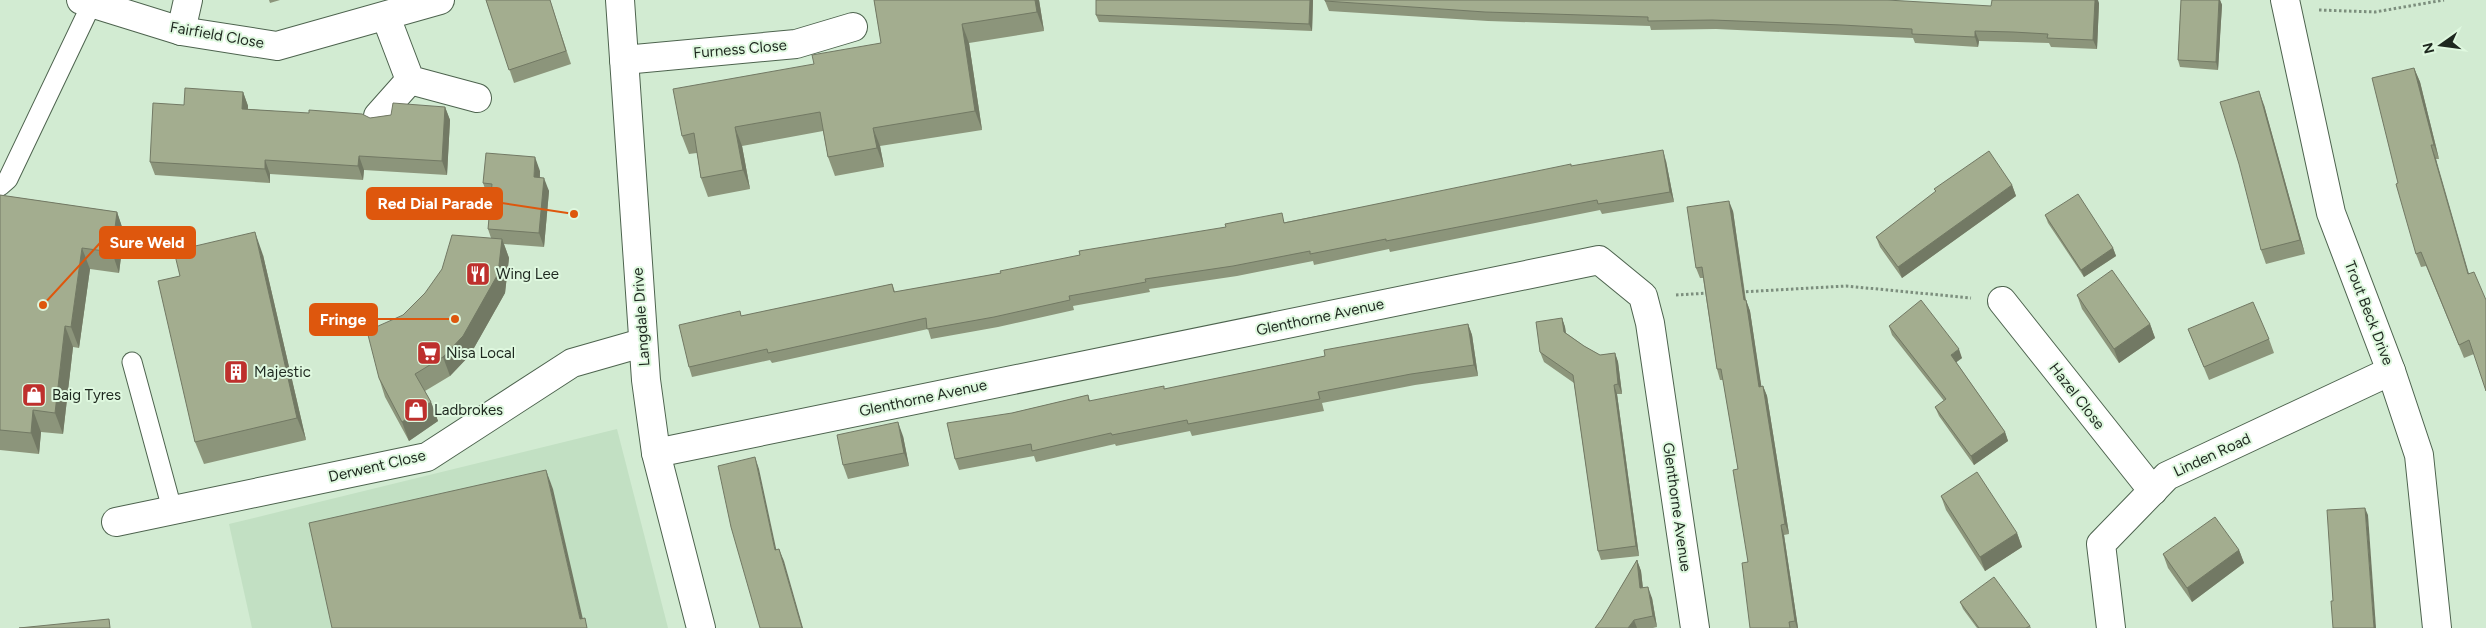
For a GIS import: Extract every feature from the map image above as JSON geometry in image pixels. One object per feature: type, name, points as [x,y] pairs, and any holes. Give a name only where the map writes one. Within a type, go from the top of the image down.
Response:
[{"type":"street","points":[[181,31],[188,0]]},
{"type":"street","name":"Fairfield Close","points":[[87,2],[181,31],[277,46],[386,17],[440,0]]},
{"type":"street","name":"Langdale Drive","points":[[620,0],[642,343],[656,453],[701,628]]},
{"type":"street","name":"Trout Beck Drive","points":[[2286,4],[2331,213],[2392,371],[2419,455],[2437,628]]},
{"type":"street","points":[[386,17],[410,80]]},
{"type":"street","name":"Furness Close","points":[[624,60],[796,44],[853,27]]},
{"type":"street","points":[[410,80],[477,98]]},
{"type":"street","points":[[378,116],[410,80]]},
{"type":"street","name":"Glenthorne Avenue","points":[[656,453],[1598,260],[1643,296],[1650,323],[1695,628]]},
{"type":"street","name":"Hazel Close","points":[[2002,301],[2153,491]]},
{"type":"street","name":"Derwent Close","points":[[116,522],[427,457],[572,362],[642,343]]},
{"type":"street","name":"Linden Road","points":[[2111,628],[2101,544],[2167,476],[2392,371]]},
{"type":"lane","points":[[0,186],[8,179],[87,2]]},
{"type":"lane","points":[[132,362],[172,509]]},
{"type":"path","points":[[2286,4],[2375,12],[2444,0]]},
{"type":"path","points":[[1740,292],[1846,286],[2002,301]]},
{"type":"path","points":[[1643,296],[1710,293]]},
{"type":"shaded area","points":[[617,429],[668,628],[252,628],[229,524]]},
{"type":"building","points":[[486,0],[550,0],[566,51],[509,70]]},
{"type":"building","points":[[874,0],[1035,0],[1037,12],[962,24],[975,111],[873,128],[877,148],[828,157],[820,112],[735,127],[743,170],[701,178],[694,133],[682,136],[673,89],[814,64],[812,55],[881,43]]},
{"type":"building","points":[[1096,0],[1310,0],[1309,24],[1096,15]]},
{"type":"building","points":[[1325,0],[1887,0],[1991,6],[1992,0],[2095,0],[2093,40],[2047,38],[2048,34],[2013,32],[1975,31],[1975,37],[1912,34],[1912,29],[1842,25],[1712,20],[1648,21],[1648,17],[1485,12]]},
{"type":"building","points":[[2181,0],[2219,0],[2216,62],[2178,60]]},
{"type":"building","points":[[2414,68],[2434,145],[2431,145],[2468,274],[2474,272],[2486,300],[2486,391],[2469,340],[2459,345],[2421,252],[2416,254],[2396,184],[2398,183],[2372,78]]},
{"type":"building","points":[[185,88],[243,92],[242,109],[309,113],[309,110],[362,114],[370,118],[391,115],[393,103],[445,107],[442,161],[359,156],[358,166],[265,160],[265,169],[150,162],[153,103],[184,105]]},
{"type":"building","points":[[2259,91],[2300,240],[2261,250],[2239,164],[2220,102]]},
{"type":"building","points":[[1663,150],[1670,192],[1598,204],[1597,200],[1386,241],[1386,239],[1310,254],[1310,251],[1233,266],[1145,279],[1146,282],[1069,296],[1070,300],[994,317],[927,329],[926,318],[768,353],[767,349],[689,367],[679,325],[740,311],[741,316],[892,284],[894,292],[1001,273],[1000,271],[1080,255],[1079,251],[1226,227],[1225,224],[1282,213],[1284,223],[1571,164],[1571,166]]},
{"type":"building","points":[[1989,151],[2012,185],[1898,267],[1876,237],[1936,191],[1934,189]]},
{"type":"building","points":[[486,153],[535,157],[534,177],[544,178],[539,233],[488,229],[492,184],[483,183]]},
{"type":"building","points":[[2078,194],[2113,248],[2081,270],[2045,215]]},
{"type":"building","points":[[0,195],[117,212],[112,252],[82,248],[71,327],[65,326],[55,413],[33,410],[31,433],[0,430]]},
{"type":"building","points":[[1729,201],[1759,387],[1763,386],[1785,524],[1781,525],[1795,621],[1789,622],[1790,628],[1750,628],[1742,563],[1748,562],[1733,470],[1738,469],[1721,369],[1717,369],[1702,267],[1696,268],[1687,207]]},
{"type":"building","name":"Majestic","points":[[255,232],[297,418],[195,442],[158,281],[180,276],[174,251]]},
{"type":"building","points":[[452,235],[502,239],[498,274],[463,336],[443,357],[415,374],[431,402],[402,422],[379,378],[367,331],[403,315],[425,293],[442,269]]},
{"type":"building","points":[[2112,270],[2150,324],[2114,349],[2077,295]]},
{"type":"building","points":[[1921,300],[1959,349],[1951,355],[2005,432],[1971,456],[1935,407],[1946,399],[1889,326]]},
{"type":"building","points":[[2253,302],[2269,339],[2204,367],[2188,329]]},
{"type":"building","points":[[1562,318],[1564,332],[1584,346],[1600,355],[1615,353],[1618,384],[1614,385],[1636,546],[1598,551],[1573,375],[1540,352],[1536,322]]},
{"type":"building","points":[[1468,324],[1474,365],[1411,374],[1318,392],[1320,399],[1188,424],[1187,420],[1112,435],[1111,433],[1032,451],[1031,444],[955,459],[947,423],[1012,413],[1088,395],[1089,401],[1164,386],[1164,389],[1325,356],[1324,350]]},
{"type":"building","points":[[898,422],[904,453],[843,465],[837,435]]},
{"type":"building","points":[[755,457],[775,550],[779,549],[802,628],[760,628],[731,527],[718,466]]},
{"type":"building","points":[[546,470],[580,619],[585,618],[587,628],[332,628],[309,523]]},
{"type":"building","points":[[1977,472],[2017,533],[1980,557],[1941,496]]},
{"type":"building","points":[[2365,508],[2374,628],[2333,628],[2327,510]]},
{"type":"building","points":[[2215,517],[2239,550],[2187,588],[2163,554]]},
{"type":"building","points":[[1637,560],[1640,588],[1648,587],[1653,616],[1634,620],[1628,628],[1595,628],[1602,619]]},
{"type":"building","points":[[1994,577],[2030,626],[2026,628],[1979,628],[1960,602]]},
{"type":"building","points":[[109,619],[110,628],[19,628]]},
{"type":"place","name":"Red Dial Parade","points":[[574,214]]},
{"type":"place","name":"Wing Lee","points":[[478,274]]},
{"type":"place","name":"Sure Weld","points":[[43,305]]},
{"type":"place","name":"Fringe","points":[[455,319]]},
{"type":"place","name":"Nisa Local","points":[[429,353]]},
{"type":"place","name":"Majestic","points":[[236,372]]},
{"type":"place","name":"Baig Tyres","points":[[34,395]]},
{"type":"place","name":"Ladbrokes","points":[[416,410]]}]
